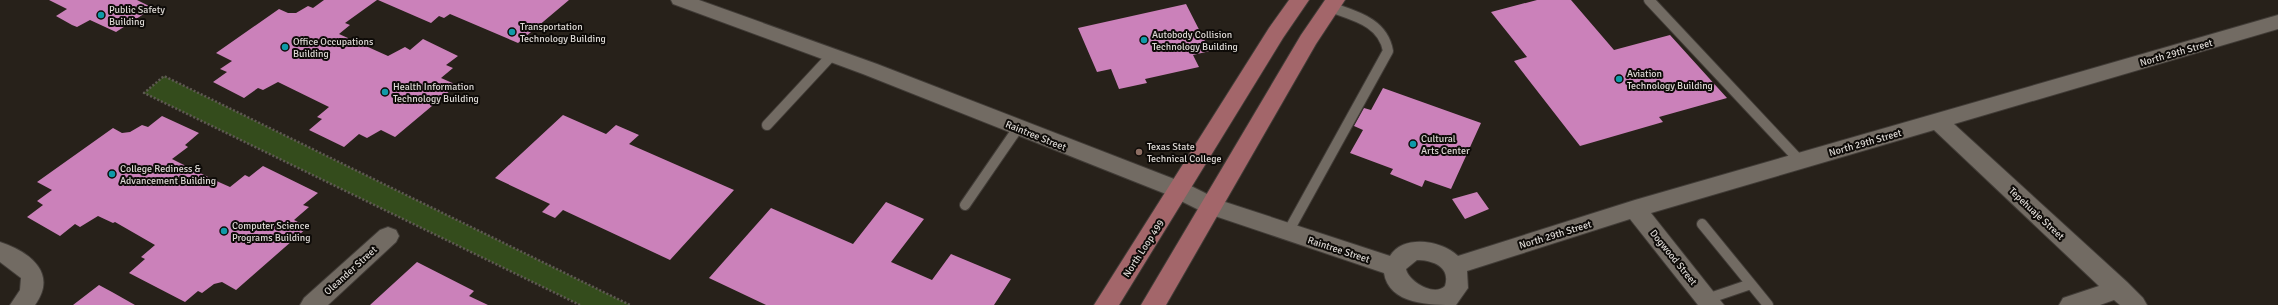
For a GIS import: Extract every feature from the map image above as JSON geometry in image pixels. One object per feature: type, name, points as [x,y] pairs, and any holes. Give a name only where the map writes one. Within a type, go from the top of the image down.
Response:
[{"type":"main road","name":"North Loop 499","points":[[1106,305],[1276,33],[1299,0]]},
{"type":"main road","points":[[1152,305],[1308,40],[1333,4]]},
{"type":"street","name":"Raintree Street","points":[[680,0],[832,55],[1179,190],[1211,206],[1394,267]]},
{"type":"street","name":"North 29th Street","points":[[1454,266],[1635,209],[2278,22]]},
{"type":"street","name":"Tepehuaje Street","points":[[1938,121],[2136,305]]},
{"type":"street","name":"Dogwood Street","points":[[1635,209],[1710,302]]},
{"type":"street","name":"Oleander Street","points":[[312,305],[388,236]]},
{"type":"street","points":[[0,250],[28,267],[32,274],[30,293],[22,305]]},
{"type":"street","points":[[1428,250],[1442,256],[1454,266],[1458,278],[1456,290],[1446,299],[1432,304],[1416,300],[1403,292],[1395,280],[1394,267],[1400,257],[1413,251],[1428,250]]},
{"type":"street","points":[[2071,305],[2119,289]]},
{"type":"lane","points":[[1649,0],[1800,161]]},
{"type":"lane","points":[[1288,232],[1388,51],[1387,42],[1376,26],[1333,4]]},
{"type":"lane","points":[[767,124],[832,55]]},
{"type":"lane","points":[[965,205],[1018,128]]},
{"type":"lane","points":[[1702,224],[1768,305]]},
{"type":"lane","points":[[1710,302],[1751,284]]},
{"type":"path","points":[[580,305],[144,94],[164,76],[630,305]]},
{"type":"green space","points":[[164,76],[630,305],[580,305],[144,93]]},
{"type":"building","name":"Public Safety Building","points":[[49,0],[137,0],[153,8],[116,32],[90,20],[77,27],[72,25],[56,16],[67,9]]},
{"type":"building","points":[[324,0],[377,0],[345,23],[350,25],[339,34],[388,56],[405,47],[410,50],[423,39],[458,56],[446,65],[453,68],[441,78],[457,85],[395,137],[381,130],[367,138],[359,134],[344,147],[309,130],[322,119],[317,117],[329,107],[278,82],[263,90],[258,88],[244,98],[213,82],[227,72],[220,69],[232,61],[216,53],[279,9],[288,13],[296,13],[308,6],[313,8]]},
{"type":"building","name":"Transportation Technology Building","points":[[378,0],[569,0],[518,43],[450,14],[444,18],[439,16],[431,23]]},
{"type":"building","name":"Aviation Technology Building","points":[[1537,0],[1571,0],[1614,50],[1670,35],[1727,98],[1659,117],[1663,122],[1580,146],[1514,61],[1527,57],[1491,12]]},
{"type":"building","name":"Autobody Collision Technology Building","points":[[1186,4],[1210,51],[1193,55],[1199,67],[1145,79],[1147,83],[1119,89],[1111,69],[1097,72],[1078,28]]},
{"type":"building","name":"Cultural Arts Center","points":[[1383,88],[1481,123],[1451,189],[1425,180],[1422,187],[1390,174],[1393,169],[1350,153],[1363,130],[1354,126],[1364,108],[1371,110]]},
{"type":"building","points":[[563,115],[606,134],[616,125],[639,135],[629,144],[734,190],[670,260],[563,210],[555,218],[542,212],[550,204],[495,178]]},
{"type":"building","points":[[162,116],[199,133],[185,145],[188,147],[172,159],[212,179],[230,187],[245,175],[249,177],[263,166],[318,193],[303,205],[309,207],[294,220],[308,227],[236,290],[222,282],[214,284],[202,293],[198,291],[185,302],[129,273],[145,259],[141,257],[155,245],[115,222],[113,223],[98,216],[80,227],[75,224],[60,236],[27,217],[43,205],[37,201],[52,190],[37,182],[113,128],[122,133],[130,132],[142,125],[148,127]]},
{"type":"building","points":[[1477,192],[1489,209],[1465,219],[1452,199]]},
{"type":"building","points":[[886,202],[924,219],[891,262],[932,280],[951,254],[1011,279],[994,305],[766,305],[709,278],[771,208],[853,244]]},
{"type":"building","points":[[417,262],[474,291],[469,296],[488,305],[370,305]]},
{"type":"building","points":[[99,285],[112,292],[135,305],[73,305]]},
{"type":"place","name":"Public Safety Building","points":[[101,15]]},
{"type":"place","name":"Transportation Technology Building","points":[[512,32]]},
{"type":"place","name":"Autobody Collision Technology Building","points":[[1144,40]]},
{"type":"place","name":"Office Occupations Building","points":[[285,47]]},
{"type":"place","name":"Aviation Technology Building","points":[[1619,79]]},
{"type":"place","name":"Health Information Technology Building","points":[[385,92]]},
{"type":"place","name":"Cultural Arts Center","points":[[1413,144]]},
{"type":"place","name":"Texas State Technical College","points":[[1139,152]]},
{"type":"place","name":"College Rediness & Advancement Building","points":[[112,174]]},
{"type":"place","name":"Computer Science Programs Building","points":[[224,231]]}]
